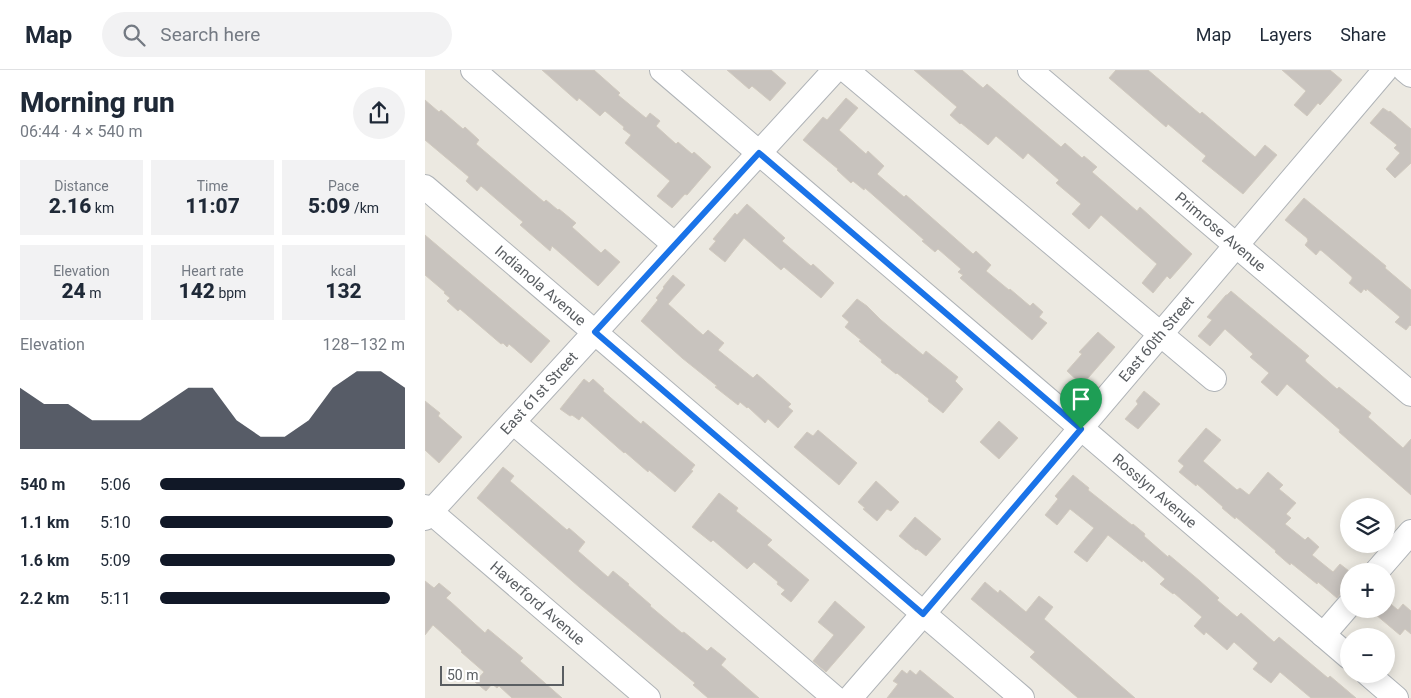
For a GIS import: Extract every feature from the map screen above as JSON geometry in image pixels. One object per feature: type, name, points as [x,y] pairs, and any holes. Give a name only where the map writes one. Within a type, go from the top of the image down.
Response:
[{"type":"street","points":[[473,70],[675,245]]},
{"type":"street","name":"Rosslyn Avenue","points":[[663,70],[1340,650]]},
{"type":"street","name":"East 61st Street","points":[[427,513],[513,422],[835,70]]},
{"type":"street","points":[[846,70],[1214,379]]},
{"type":"street","name":"Primrose Avenue","points":[[1030,70],[1411,394]]},
{"type":"street","name":"East 60th Street","points":[[850,698],[1385,70]]},
{"type":"street","points":[[1405,70],[1411,75]]},
{"type":"street","name":"Indianola Avenue","points":[[425,187],[1022,698]]},
{"type":"street","points":[[513,422],[835,698]]},
{"type":"street","name":"Haverford Avenue","points":[[427,513],[648,698]]},
{"type":"street","points":[[1384,563],[1411,532]]},
{"type":"street","points":[[1323,635],[1340,615]]},
{"type":"street","points":[[1378,683],[1396,698]]},
{"type":"building","points":[[542,70],[594,70],[620,93],[618,95],[646,118],[650,113],[660,121],[656,126],[676,144],[678,142],[692,154],[694,152],[711,167],[687,195],[685,194],[672,208],[657,196],[670,181],[625,143],[631,135],[623,129],[624,127],[605,111],[600,116],[579,98],[577,101]]},
{"type":"building","points":[[727,70],[771,70],[786,83],[770,101],[752,86],[749,89]]},
{"type":"building","points":[[914,70],[962,70],[983,88],[987,84],[1061,147],[1065,143],[1082,158],[1084,156],[1097,167],[1092,172],[1137,211],[1140,207],[1192,254],[1170,279],[1167,276],[1153,293],[1142,283],[1157,264],[1101,215],[1089,229],[1072,214],[1081,204],[1056,183],[1059,180],[1028,153],[1023,159],[996,136],[988,145],[960,124],[950,115],[957,107]]},
{"type":"building","points":[[1116,70],[1148,70],[1255,157],[1265,145],[1277,155],[1243,194],[1202,161],[1206,156],[1168,124],[1166,127],[1109,78]]},
{"type":"building","points":[[1282,70],[1330,70],[1342,80],[1320,105],[1318,103],[1307,116],[1294,105],[1306,91]]},
{"type":"building","points":[[846,98],[858,108],[839,130],[866,154],[868,151],[884,166],[877,174],[904,197],[906,195],[973,254],[976,251],[991,265],[986,271],[1030,306],[1033,303],[1043,312],[1039,317],[1047,323],[1032,340],[960,278],[963,275],[958,272],[961,269],[938,249],[935,252],[865,188],[864,190],[853,181],[851,183],[838,169],[803,140],[823,117],[827,120]]},
{"type":"building","points":[[425,100],[439,112],[441,110],[463,129],[465,127],[479,140],[476,144],[544,202],[546,200],[576,223],[572,227],[601,253],[605,249],[620,262],[598,286],[552,246],[550,251],[520,225],[523,222],[481,186],[477,191],[466,181],[469,177],[425,140]]},
{"type":"building","points":[[1383,108],[1390,111],[1411,129],[1411,163],[1395,178],[1386,169],[1400,153],[1394,148],[1397,145],[1370,123]]},
{"type":"building","points":[[1304,198],[1386,266],[1385,268],[1411,290],[1411,326],[1406,330],[1395,322],[1400,317],[1367,289],[1366,291],[1364,289],[1361,293],[1349,283],[1352,277],[1322,251],[1320,250],[1316,255],[1305,245],[1308,241],[1307,238],[1285,220]]},
{"type":"building","points":[[747,204],[785,238],[782,241],[811,266],[813,264],[834,283],[821,298],[784,267],[781,270],[744,238],[725,262],[709,249],[716,241],[713,239],[735,213],[737,215]]},
{"type":"building","points":[[425,235],[550,341],[531,363],[509,344],[507,347],[503,343],[501,344],[460,309],[458,311],[447,301],[450,298],[445,292],[425,275]]},
{"type":"building","points":[[673,275],[685,285],[668,304],[703,335],[708,330],[724,343],[718,350],[753,378],[757,374],[791,404],[788,407],[793,411],[778,428],[768,419],[765,423],[740,402],[738,405],[641,321],[658,300],[656,298]]},
{"type":"building","points":[[1231,291],[1309,356],[1305,360],[1306,362],[1337,389],[1339,387],[1371,413],[1368,417],[1403,448],[1411,439],[1411,495],[1287,384],[1277,396],[1261,382],[1269,373],[1250,357],[1253,354],[1225,329],[1210,346],[1198,336],[1212,320],[1207,317]]},
{"type":"building","points":[[857,299],[923,355],[926,351],[958,377],[955,381],[963,389],[943,413],[928,401],[929,399],[881,362],[882,360],[845,327],[849,322],[842,316]]},
{"type":"building","points":[[1098,332],[1115,347],[1082,385],[1067,371],[1082,354],[1079,352]]},
{"type":"building","points":[[584,379],[589,383],[593,379],[604,389],[603,391],[641,424],[643,421],[695,465],[691,470],[693,471],[675,492],[649,470],[648,472],[624,453],[582,416],[579,420],[560,409]]},
{"type":"building","points":[[1144,391],[1160,404],[1138,429],[1125,419],[1138,404],[1136,401]]},
{"type":"building","points":[[425,401],[440,413],[438,416],[462,437],[439,463],[425,450]]},
{"type":"building","points":[[999,421],[1018,438],[999,459],[980,442]]},
{"type":"building","points":[[1206,428],[1221,440],[1203,461],[1237,490],[1240,488],[1249,495],[1268,472],[1283,485],[1279,489],[1296,503],[1286,514],[1291,518],[1285,524],[1305,540],[1308,537],[1319,547],[1312,555],[1333,572],[1340,564],[1340,594],[1337,598],[1291,563],[1290,565],[1236,517],[1235,519],[1222,508],[1197,484],[1196,486],[1179,472],[1184,466],[1178,461]]},
{"type":"building","points":[[818,430],[857,463],[839,485],[794,447],[807,432],[813,436]]},
{"type":"building","points":[[503,467],[514,476],[510,481],[567,530],[569,528],[585,542],[578,551],[608,577],[613,571],[682,633],[684,632],[707,651],[711,647],[726,659],[721,665],[759,698],[708,698],[693,685],[695,683],[579,587],[477,498]]},
{"type":"building","points":[[1073,475],[1089,488],[1088,490],[1145,534],[1144,536],[1168,557],[1169,555],[1200,581],[1219,598],[1217,600],[1237,617],[1241,613],[1274,642],[1279,637],[1328,678],[1330,676],[1356,698],[1311,698],[1280,672],[1271,683],[1253,669],[1258,663],[1234,642],[1227,650],[1206,632],[1204,635],[1194,626],[1202,617],[1174,593],[1160,584],[1165,579],[1143,560],[1142,562],[1108,535],[1087,562],[1074,552],[1094,528],[1070,509],[1057,525],[1045,515],[1058,499],[1055,496]]},
{"type":"building","points":[[876,481],[899,502],[891,511],[887,509],[877,521],[858,502]]},
{"type":"building","points":[[719,493],[738,508],[736,511],[772,540],[767,545],[809,580],[791,602],[781,594],[785,590],[777,584],[778,582],[754,562],[747,569],[713,540],[711,542],[692,527]]},
{"type":"building","points":[[915,517],[941,539],[926,556],[899,536]]},
{"type":"building","points":[[425,581],[434,588],[439,583],[451,593],[446,598],[485,633],[488,629],[523,658],[520,661],[562,698],[512,698],[499,686],[497,688],[492,684],[486,691],[475,682],[484,672],[462,651],[433,625],[425,635]]},
{"type":"building","points":[[985,582],[998,593],[1000,590],[1026,612],[1039,596],[1053,607],[1044,619],[1135,698],[1078,698],[1030,657],[1035,652],[971,599]]},
{"type":"building","points":[[835,601],[865,627],[826,672],[813,661],[834,635],[818,622]]},
{"type":"building","points":[[1403,604],[1411,611],[1411,634],[1405,629],[1400,635],[1395,631],[1395,628],[1392,628],[1380,618],[1395,618],[1395,608],[1398,610]]},
{"type":"building","points":[[902,670],[907,674],[910,670],[916,675],[920,670],[954,698],[887,698],[898,684],[893,681]]},
{"type":"route","points":[[759,153],[1081,429],[923,614],[595,332],[759,153]]}]
